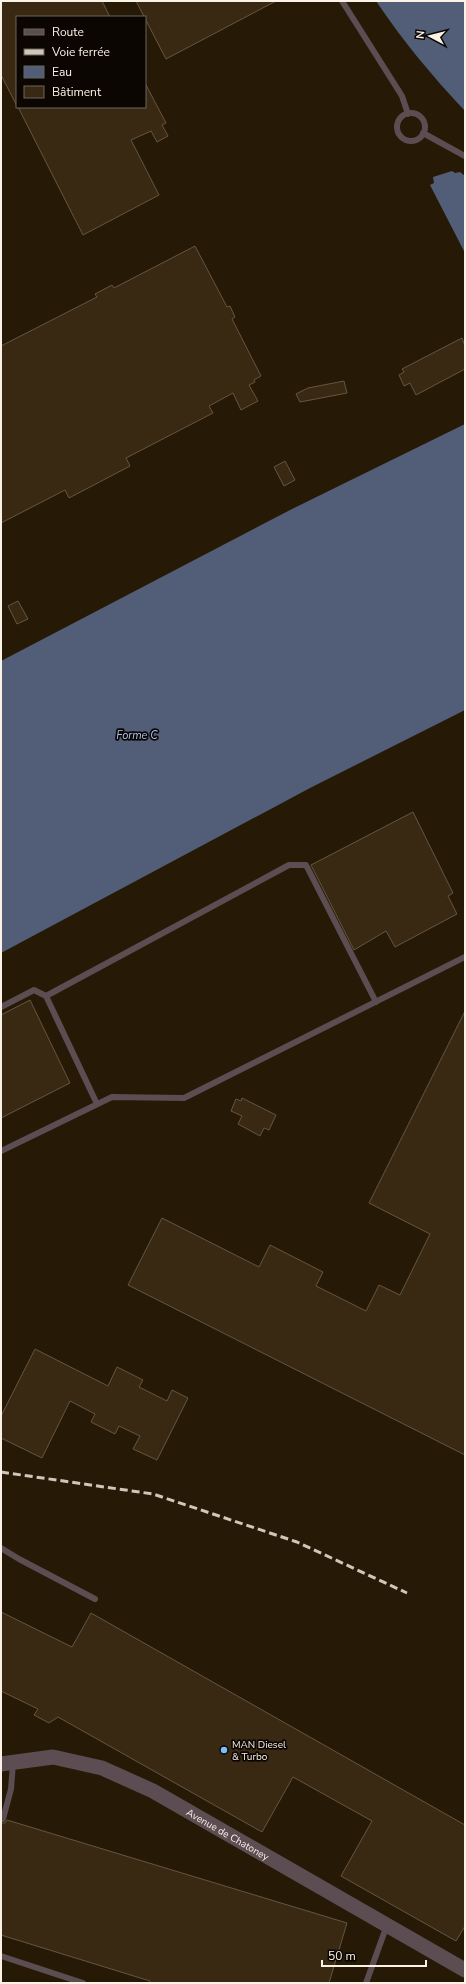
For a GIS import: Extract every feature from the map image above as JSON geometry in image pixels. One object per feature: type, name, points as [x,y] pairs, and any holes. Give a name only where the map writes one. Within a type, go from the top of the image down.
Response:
[{"type":"street","name":"Avenue de Chatoney","points":[[7,1764],[53,1757],[102,1768],[154,1791],[465,1970]]},
{"type":"lane","points":[[342,1],[402,96],[408,114]]},
{"type":"lane","points":[[413,113],[421,118],[425,128],[424,132],[416,140],[406,140],[402,138],[397,127],[402,116],[413,113]]},
{"type":"lane","points":[[424,132],[465,156]]},
{"type":"lane","points":[[46,996],[289,865],[306,865],[376,1002]]},
{"type":"lane","points":[[1,1151],[112,1097],[184,1098],[465,957]]},
{"type":"lane","points":[[1,1007],[34,990],[46,996],[97,1104]]},
{"type":"lane","points":[[1,1548],[19,1560],[95,1599]]},
{"type":"lane","points":[[3,1818],[11,1789],[7,1764]]},
{"type":"lane","points":[[366,1983],[387,1925]]},
{"type":"lane","points":[[1,1956],[83,1983]]},
{"type":"water","points":[[376,1],[465,1],[465,111],[418,58]]},
{"type":"water","points":[[452,171],[455,173],[460,172],[465,176],[465,253],[430,185],[434,183],[433,177]]},
{"type":"water","name":"Forme C","points":[[465,424],[465,710],[310,788],[1,953],[1,661],[292,509]]},
{"type":"building","points":[[1,1],[102,1],[110,16],[16,16],[16,104],[1,75]]},
{"type":"building","points":[[136,1],[276,1],[166,59],[146,20],[146,16],[144,16]]},
{"type":"building","points":[[146,85],[166,123],[162,125],[168,136],[157,142],[151,131],[131,140],[159,195],[83,235],[19,108],[146,108]]},
{"type":"building","points":[[195,246],[227,307],[230,306],[235,317],[232,319],[261,376],[249,385],[258,401],[241,410],[233,393],[209,406],[213,413],[126,458],[130,466],[69,498],[65,490],[1,523],[1,346],[97,297],[95,294],[112,285],[114,288]]},
{"type":"building","points":[[462,338],[465,346],[465,369],[416,395],[410,383],[404,386],[399,375],[404,372],[402,369]]},
{"type":"building","points":[[344,381],[347,393],[300,402],[296,394],[308,388]]},
{"type":"building","points":[[285,461],[295,480],[284,486],[274,467]]},
{"type":"building","points":[[18,601],[28,619],[17,624],[8,606]]},
{"type":"building","points":[[413,812],[453,893],[448,896],[457,914],[395,947],[386,931],[354,950],[311,865]]},
{"type":"building","points":[[30,1000],[70,1083],[1,1118],[1,1015]]},
{"type":"building","points":[[465,1011],[465,1455],[128,1285],[162,1218],[259,1267],[270,1245],[323,1272],[316,1286],[366,1311],[379,1285],[400,1295],[430,1234],[369,1203]]},
{"type":"building","points":[[242,1098],[276,1115],[269,1130],[264,1128],[260,1136],[238,1124],[242,1116],[231,1111],[236,1099],[241,1101]]},
{"type":"building","points":[[35,1349],[108,1386],[117,1367],[143,1380],[139,1387],[167,1401],[172,1390],[188,1398],[157,1460],[133,1449],[140,1436],[119,1426],[115,1434],[91,1422],[95,1414],[70,1401],[42,1458],[1,1438],[1,1416]]},
{"type":"building","name":"MAN Diesel & Turbo","points":[[1,1612],[72,1647],[91,1613],[465,1825],[465,1926],[456,1941],[341,1876],[372,1821],[293,1777],[262,1832],[58,1717],[49,1723],[34,1715],[38,1709],[1,1691]]},
{"type":"building","points":[[7,1820],[347,1923],[329,1983],[149,1983],[150,1981],[1,1935],[1,1823],[5,1823]]},
{"type":"railway","points":[[1,1472],[153,1494],[297,1542],[407,1593]]},
{"type":"place","name":"MAN Diesel & Turbo","points":[[224,1750]]}]
